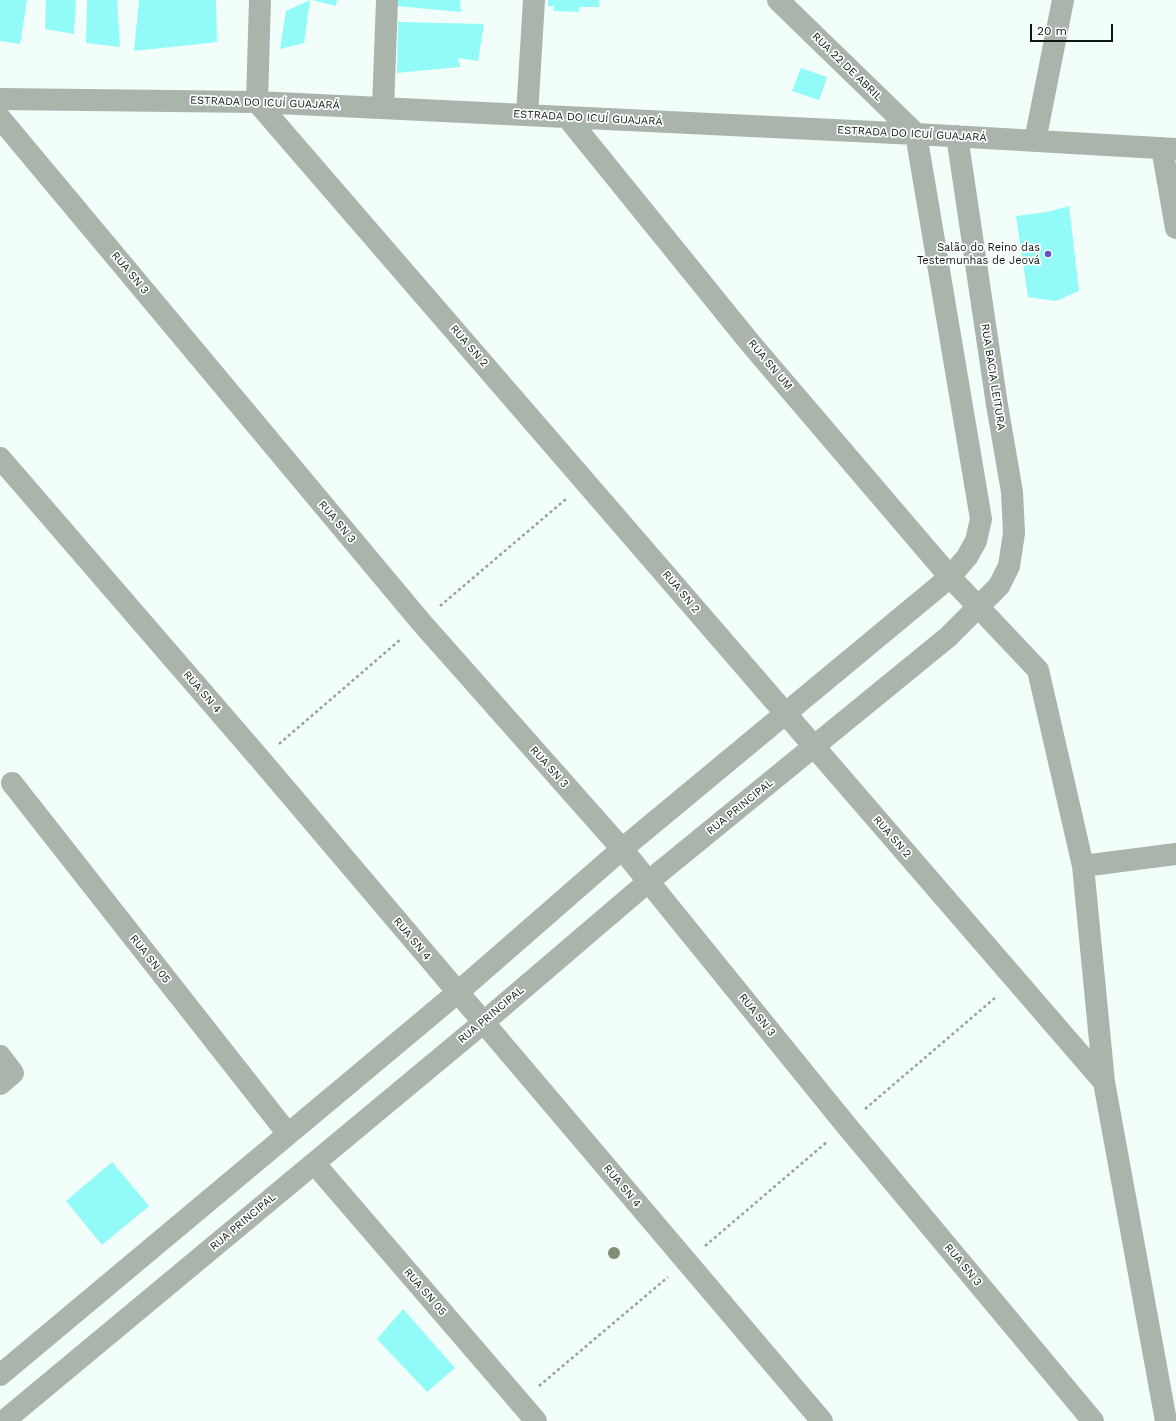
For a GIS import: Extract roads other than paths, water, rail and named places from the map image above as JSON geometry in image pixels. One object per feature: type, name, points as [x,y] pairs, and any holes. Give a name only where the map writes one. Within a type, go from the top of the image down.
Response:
[{"type":"street","points":[[257,102],[260,0]]},
{"type":"street","points":[[383,108],[387,0]]},
{"type":"street","points":[[527,115],[534,0]]},
{"type":"street","name":"RUA 22 DE ABRIL","points":[[778,0],[916,134]]},
{"type":"street","points":[[1035,141],[1063,0]]},
{"type":"street","name":"ESTRADA DO ICUÍ GUAJARÁ","points":[[0,99],[257,102],[957,136],[1169,148]]},
{"type":"street","name":"RUA SN 2","points":[[257,102],[581,475],[785,715],[814,746],[1104,1082]]},
{"type":"street","name":"RUA SN UM","points":[[567,117],[751,344],[950,577],[1038,670],[1083,866],[1104,1082],[1166,1421]]},
{"type":"street","name":"RUA SN 3","points":[[0,118],[421,622],[649,881],[846,1125],[1093,1421]]},
{"type":"street","points":[[0,1375],[457,993],[622,849],[950,577],[967,557],[976,541],[980,519],[916,134]]},
{"type":"street","name":"RUA BACIA LEITURA","points":[[957,136],[997,406],[1012,492],[1014,533],[1009,566],[999,586],[978,608]]},
{"type":"street","points":[[1169,148],[1176,228]]},
{"type":"street","name":"RUA SN 4","points":[[0,458],[265,765],[457,993],[484,1022],[822,1421]]},
{"type":"street","name":"RUA PRINCIPAL","points":[[4,1421],[484,1022],[649,881],[948,637],[978,608]]},
{"type":"street","name":"RUA SN 05","points":[[12,783],[288,1134]]},
{"type":"street","points":[[1083,866],[1176,854]]},
{"type":"street","name":"RUA SN 05","points":[[314,1163],[536,1421]]},
{"type":"place","name":"Salão do Reino das Testemunhas de Jeová","points":[[1048,254]]}]
